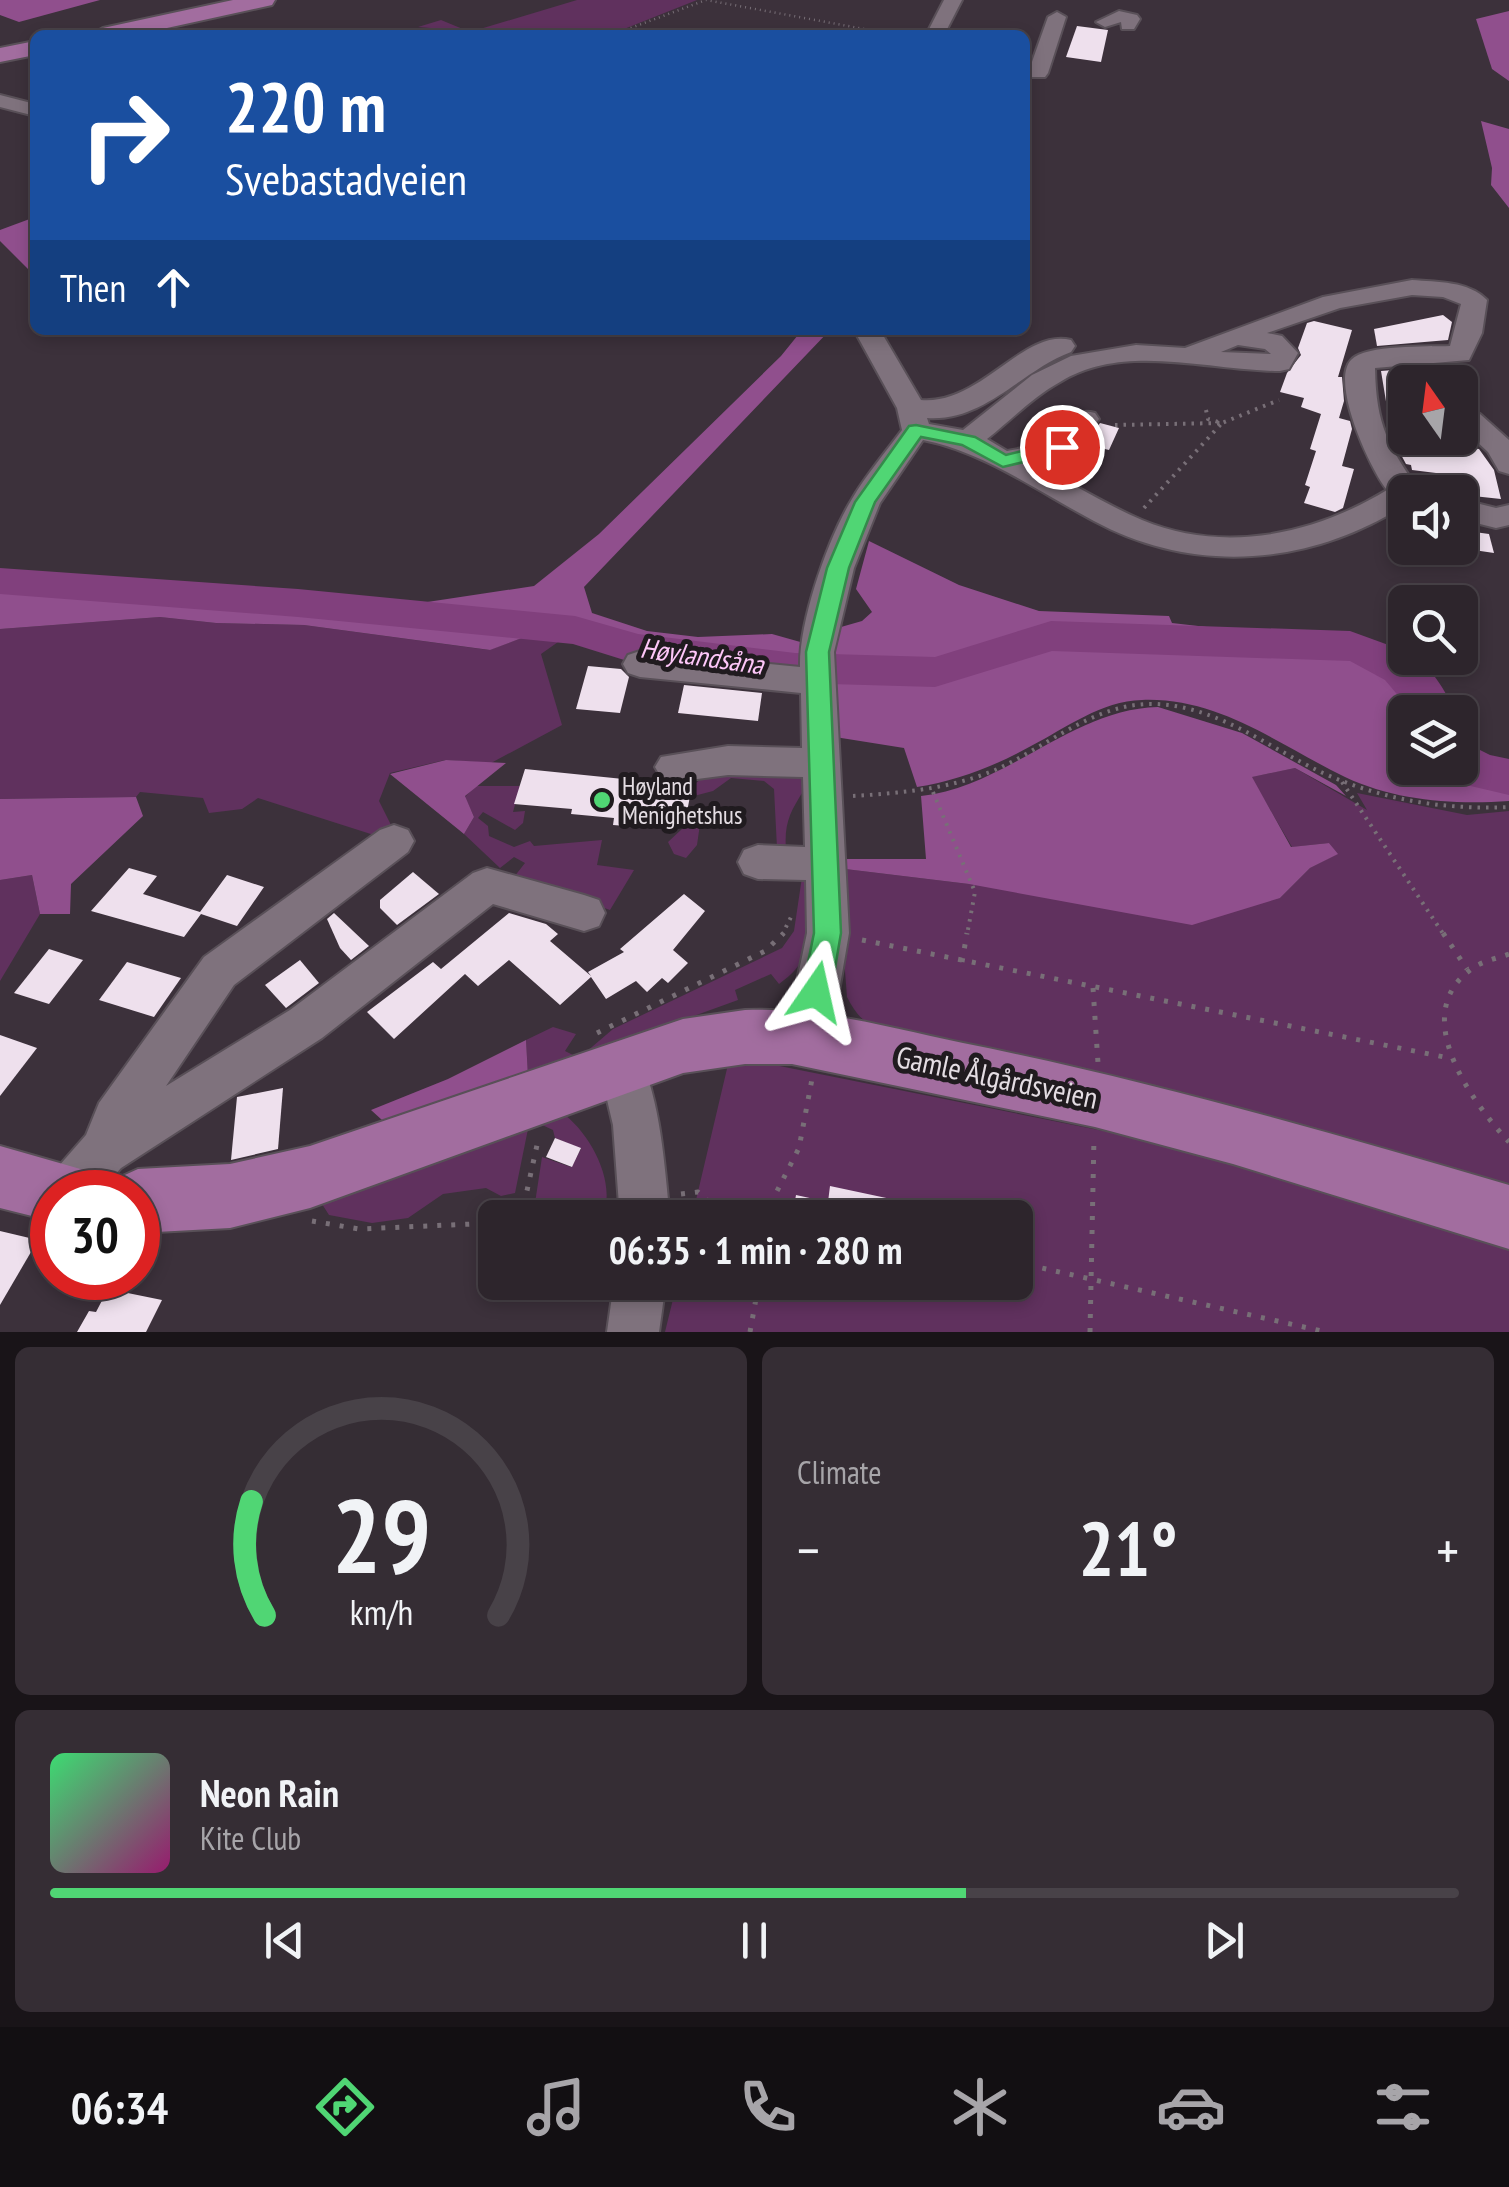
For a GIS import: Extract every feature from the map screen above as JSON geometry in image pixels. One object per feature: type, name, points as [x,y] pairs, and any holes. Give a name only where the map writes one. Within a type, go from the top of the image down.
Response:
[{"type":"main road","points":[[126,30],[264,0]]},
{"type":"main road","points":[[0,55],[30,49]]},
{"type":"main road","name":"Gamle Ålgårdsveien","points":[[160,1200],[230,1196],[310,1177],[604,1053],[768,1034],[814,1039],[1096,1098],[1233,1134],[1509,1216]]},
{"type":"main road","points":[[0,1177],[30,1178]]},
{"type":"street","points":[[938,30],[953,0]]},
{"type":"street","points":[[1105,22],[1124,16],[1131,19],[1128,25]]},
{"type":"street","points":[[1038,73],[1057,17]]},
{"type":"street","points":[[0,101],[30,109]]},
{"type":"street","points":[[968,440],[1053,374],[1098,357],[1134,352],[1214,355],[1305,309],[1402,289],[1436,287],[1462,292],[1474,300],[1460,354],[1384,356],[1362,364],[1361,390],[1374,451],[1392,475]]},
{"type":"street","points":[[814,1039],[828,933],[793,863],[820,764],[817,670],[838,568],[865,502],[914,419],[976,399],[1054,348],[1093,338],[1190,336],[1292,290]]},
{"type":"street","points":[[869,335],[914,419],[968,440],[1129,526],[1197,544],[1263,548],[1312,538],[1378,510],[1388,499]]},
{"type":"street","points":[[1003,461],[1062,447],[1085,419]]},
{"type":"street","points":[[1478,427],[1500,448],[1509,466]]},
{"type":"street","points":[[1478,513],[1505,518]]},
{"type":"street","points":[[640,664],[817,670]]},
{"type":"street","points":[[674,767],[765,760],[820,764]]},
{"type":"street","points":[[84,1170],[219,970],[394,841]]},
{"type":"street","points":[[91,1170],[351,992],[487,885],[584,913]]},
{"type":"street","points":[[604,1053],[637,1124],[644,1200]]},
{"type":"street","points":[[634,1332],[638,1300]]},
{"type":"path","points":[[625,30],[706,0],[870,30]]},
{"type":"path","points":[[1116,425],[1222,423],[1279,400]]},
{"type":"path","points":[[1206,410],[1208,419],[1222,423]]},
{"type":"path","points":[[1129,526],[1222,423]]},
{"type":"path","points":[[850,796],[932,790],[998,768],[1116,708],[1154,704],[1221,720],[1342,782],[1433,807],[1509,807]]},
{"type":"path","points":[[1342,782],[1468,970]]},
{"type":"path","points":[[932,790],[975,892],[962,962]]},
{"type":"path","points":[[604,1053],[776,943],[792,914],[797,892],[793,863]]},
{"type":"path","points":[[828,933],[1449,1058]]},
{"type":"path","points":[[1509,954],[1486,959],[1468,970],[1451,993],[1444,1017],[1449,1058],[1467,1094],[1509,1142]]},
{"type":"path","points":[[1090,1332],[1098,1069],[1093,988]]},
{"type":"path","points":[[773,1200],[800,1148],[814,1039]]},
{"type":"path","points":[[526,1200],[542,1127]]},
{"type":"path","points":[[672,1200],[698,1192],[707,1200]]},
{"type":"path","points":[[302,1219],[359,1229],[478,1224]]},
{"type":"path","points":[[1033,1266],[1326,1332]]},
{"type":"path","points":[[750,1332],[756,1300]]},
{"type":"shaded area","points":[[0,0],[100,0],[19,22],[0,15]]},
{"type":"shaded area","points":[[577,0],[697,0],[622,30],[477,30]]},
{"type":"shaded area","points":[[1509,11],[1509,81],[1492,69],[1476,19]]},
{"type":"shaded area","points":[[441,20],[465,30],[418,27]]},
{"type":"shaded area","points":[[1481,121],[1509,129],[1509,208],[1491,185],[1492,168]]},
{"type":"shaded area","points":[[30,219],[30,270],[0,241],[0,230]]},
{"type":"shaded area","points":[[798,335],[825,335],[584,587],[592,613],[647,631],[698,637],[772,634],[811,645],[810,666],[651,658],[567,635],[532,634],[490,650],[304,625],[160,617],[0,629],[0,576],[414,604],[534,586],[599,534]]},
{"type":"shaded area","points":[[869,541],[959,585],[1039,611],[1169,616],[1172,623],[1388,648],[1388,675],[1408,675],[1418,695],[1388,695],[1388,785],[1478,785],[1478,773],[1509,783],[1509,801],[1447,801],[1385,791],[1345,777],[1223,715],[1170,701],[1142,700],[1098,710],[976,772],[917,787],[904,748],[835,737],[834,629],[862,621],[872,612],[856,589]]},
{"type":"shaded area","points":[[160,617],[304,625],[489,650],[532,634],[568,635],[541,654],[562,725],[491,763],[445,760],[390,773],[379,801],[394,831],[377,836],[258,798],[242,809],[209,813],[203,798],[140,792],[136,797],[0,799],[0,629]]},
{"type":"shaded area","points":[[1158,707],[1242,733],[1336,785],[1346,796],[1295,768],[1252,777],[1291,847],[1329,843],[1338,854],[1310,868],[1280,898],[1192,925],[969,884],[837,868],[836,859],[926,859],[921,796],[982,779],[1097,720]]},
{"type":"shaded area","points":[[446,760],[506,763],[465,796],[474,817],[464,834],[390,774]]},
{"type":"shaded area","points":[[1295,768],[1367,810],[1357,793],[1467,815],[1509,811],[1509,1198],[1184,1092],[898,1039],[868,1024],[847,997],[837,868],[969,884],[1280,898],[1310,868],[1337,854],[1329,843],[1292,847],[1251,777]]},
{"type":"shaded area","points":[[790,770],[801,779],[804,790],[789,818],[786,850],[777,848],[774,789],[764,781],[731,778],[713,791],[690,797],[692,786],[705,776]]},
{"type":"shaded area","points":[[475,786],[520,786],[513,812],[525,811],[523,823],[515,830],[483,812],[478,818],[488,826],[489,836],[514,847],[530,841],[534,846],[602,840],[597,865],[634,870],[610,910],[514,877],[525,863],[514,857],[500,868],[464,834],[474,817],[465,797]]},
{"type":"shaded area","points":[[136,797],[143,816],[71,884],[70,914],[40,914],[32,875],[0,880],[0,799]]},
{"type":"shaded area","points":[[687,814],[701,817],[697,845],[686,858],[674,854],[668,842],[682,829]]},
{"type":"shaded area","points":[[32,875],[40,914],[0,981],[0,880]]},
{"type":"shaded area","points":[[810,875],[812,922],[808,949],[802,961],[779,984],[771,974],[735,990],[738,1000],[580,1057],[613,1029],[782,948],[794,931],[802,877]]},
{"type":"shaded area","points":[[553,1027],[576,1034],[565,1051],[578,1058],[528,1076],[526,1040]]},
{"type":"shaded area","points":[[526,1040],[528,1076],[393,1130],[371,1110],[448,1079]]},
{"type":"shaded area","points":[[730,1056],[1313,1173],[1509,1238],[1509,1332],[665,1332],[673,1300],[1033,1300],[1033,1200],[696,1200]]},
{"type":"shaded area","points":[[561,1112],[580,1129],[595,1153],[607,1192],[606,1200],[535,1200],[542,1157],[571,1167],[581,1149],[555,1138],[553,1130],[540,1124],[528,1129],[515,1193],[501,1196],[486,1188],[443,1194],[408,1218],[372,1223],[329,1215],[322,1204]]},
{"type":"building","points":[[1077,26],[1108,30],[1101,62],[1066,57]]},
{"type":"building","points":[[1443,315],[1452,322],[1448,340],[1377,346],[1374,329]]},
{"type":"building","points":[[1314,321],[1352,330],[1338,377],[1342,377],[1344,401],[1339,418],[1350,421],[1352,429],[1342,466],[1354,469],[1343,508],[1335,512],[1304,503],[1310,487],[1305,485],[1316,451],[1310,449],[1321,414],[1301,407],[1304,398],[1280,392],[1287,373],[1301,355],[1298,348],[1307,323]]},
{"type":"building","points":[[1388,370],[1388,414],[1381,371]]},
{"type":"building","points":[[1100,423],[1119,428],[1109,450],[1084,444]]},
{"type":"building","points":[[1479,449],[1494,470],[1501,499],[1478,497],[1478,475],[1412,470],[1401,455],[1478,455]]},
{"type":"building","points":[[1478,532],[1489,534],[1494,553],[1478,551]]},
{"type":"building","points":[[588,666],[621,669],[629,677],[620,713],[576,709]]},
{"type":"building","points":[[684,685],[762,693],[758,721],[678,713]]},
{"type":"building","name":"Høyland Menighetshus","points":[[525,769],[692,786],[686,817],[664,815],[660,821],[652,820],[651,828],[613,825],[614,818],[571,814],[572,809],[514,804]]},
{"type":"building","points":[[129,868],[157,876],[143,894],[200,912],[227,875],[264,887],[237,926],[201,914],[184,937],[91,911]]},
{"type":"building","points":[[413,872],[439,894],[397,925],[380,908],[380,900]]},
{"type":"building","points":[[684,894],[705,911],[673,950],[688,963],[668,983],[662,978],[647,992],[636,981],[606,999],[591,977],[560,1005],[509,960],[478,986],[465,974],[394,1039],[367,1012],[433,962],[441,969],[509,913],[546,924],[558,934],[550,941],[591,976],[588,972],[624,952],[620,949]]},
{"type":"building","points":[[334,913],[369,946],[351,960],[340,948],[327,919]]},
{"type":"building","points":[[49,949],[83,960],[49,1004],[14,993]]},
{"type":"building","points":[[300,960],[319,983],[286,1008],[265,985]]},
{"type":"building","points":[[127,962],[181,978],[154,1017],[99,1000]]},
{"type":"building","points":[[0,1035],[37,1048],[0,1096]]},
{"type":"building","points":[[283,1088],[278,1149],[231,1160],[237,1097]]},
{"type":"building","points":[[555,1138],[581,1148],[572,1167],[546,1157]]},
{"type":"building","points":[[830,1186],[896,1200],[828,1200]]},
{"type":"building","points":[[0,1231],[30,1238],[30,1254],[0,1305]]},
{"type":"building","points":[[102,1300],[162,1300],[146,1332],[77,1332],[89,1311],[96,1312]]},
{"type":"waterway","name":"Høylandsåna","points":[[0,581],[298,603],[575,630],[637,649],[795,668],[935,672],[1051,636],[1350,646],[1377,655],[1400,669],[1424,695]]},
{"type":"waterway","name":"Høylandsåna","points":[[1478,771],[1509,777]]},
{"type":"place","name":"Høyland Menighetshus","points":[[602,800]]},
{"type":"route","points":[[816,992],[828,933],[817,652],[838,568],[865,502],[916,430],[968,440],[1003,461],[1062,447]]}]
